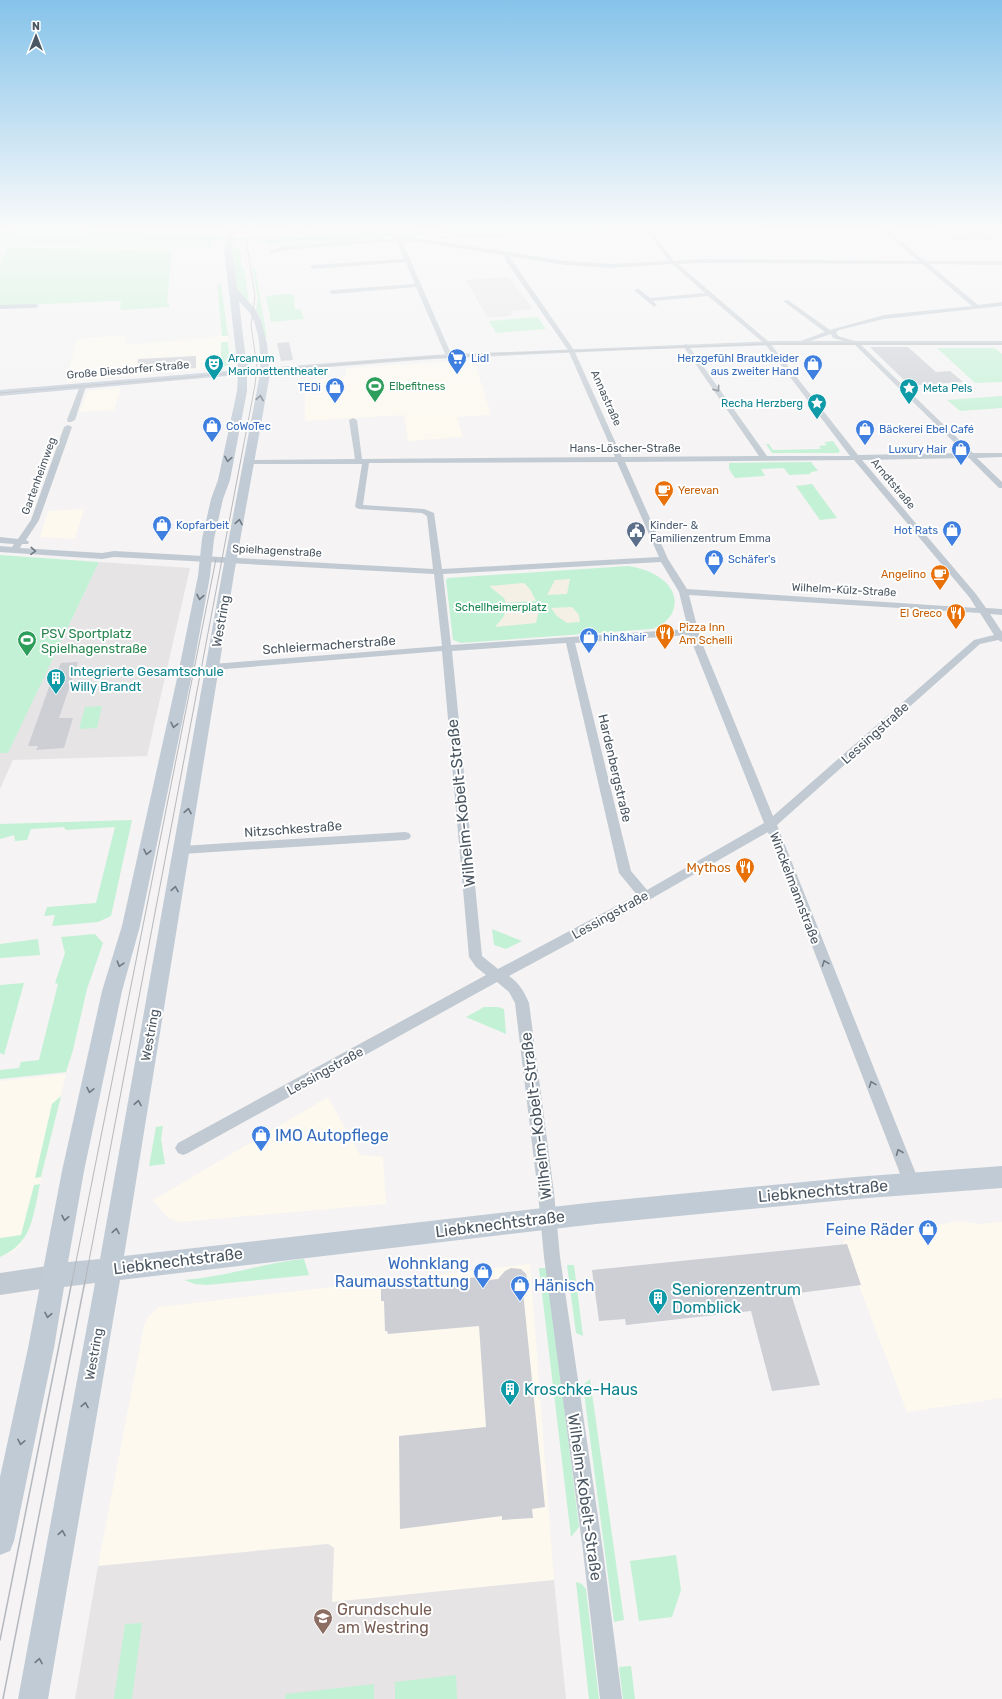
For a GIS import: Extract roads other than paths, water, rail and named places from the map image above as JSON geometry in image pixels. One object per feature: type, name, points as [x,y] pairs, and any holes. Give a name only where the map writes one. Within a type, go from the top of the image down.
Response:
[{"type":"main road","name":"Westring","points":[[0,1541],[42,1348],[73,1171],[96,1059],[112,991],[131,926],[185,674],[204,576],[205,559],[213,518],[224,480],[236,421],[243,382],[243,372],[235,307]]},
{"type":"main road","name":"Westring","points":[[33,1699],[265,370],[257,319],[249,307]]},
{"type":"main road","name":"Große Diesdorfer Straße","points":[[0,393],[265,370]]},
{"type":"main road","name":"Liebknechtstraße","points":[[54,1276],[548,1218],[854,1188],[1002,1177]]},
{"type":"street","points":[[428,307],[449,356]]},
{"type":"street","name":"Annastraße","points":[[541,307],[571,350],[664,559],[684,592]]},
{"type":"street","name":"Arndtstraße","points":[[726,307],[767,343],[856,458],[969,592],[1002,638]]},
{"type":"street","points":[[795,307],[828,331]]},
{"type":"street","points":[[800,343],[818,337],[828,331],[884,317],[965,307]]},
{"type":"street","points":[[837,329],[833,332],[835,337],[856,343],[1002,486]]},
{"type":"street","name":"Große Diesdorfer Straße","points":[[265,370],[449,356],[571,350],[767,343],[1002,343]]},
{"type":"street","points":[[686,346],[765,459]]},
{"type":"street","name":"Gartenheimweg","points":[[14,550],[35,520],[83,386]]},
{"type":"street","points":[[353,420],[363,461],[359,507],[424,511],[430,513],[447,648],[693,632]]},
{"type":"street","name":"Hans-Löscher-Straße","points":[[249,462],[765,459],[1002,455]]},
{"type":"street","name":"Spielhagenstraße","points":[[0,540],[90,547],[108,550],[114,554]]},
{"type":"street","name":"Spielhagenstraße","points":[[0,549],[102,556],[114,554],[438,572]]},
{"type":"street","points":[[438,572],[664,559]]},
{"type":"street","name":"Wilhelm-Külz-Straße","points":[[684,592],[1002,612]]},
{"type":"street","name":"Winckelmannstraße","points":[[684,592],[693,632],[912,1184]]},
{"type":"street","name":"Lessingstraße","points":[[184,1148],[470,990],[499,976],[645,896],[770,825],[977,642],[985,638],[1002,638]]},
{"type":"street","name":"Hardenbergstraße","points":[[570,640],[625,873],[645,896]]},
{"type":"street","name":"Schleiermacherstraße","points":[[213,667],[447,648]]},
{"type":"street","name":"Wilhelm-Kobelt-Straße","points":[[447,648],[476,956],[482,965],[499,976],[517,991],[522,1003],[552,1257],[593,1551],[611,1699]]},
{"type":"street","name":"Nitzschkestraße","points":[[182,850],[406,836]]},
{"type":"street","name":"Liebknechtstraße","points":[[0,1284],[54,1276]]},
{"type":"tram line","points":[[253,307],[251,325],[257,371]]},
{"type":"tram line","points":[[257,371],[403,359],[491,354],[766,344],[1002,344]]},
{"type":"tram line","points":[[235,371],[247,365],[251,358]]},
{"type":"tram line","points":[[0,393],[257,371]]},
{"type":"tram line","points":[[85,1282],[257,371]]},
{"type":"tram line","points":[[72,1282],[216,559]]},
{"type":"tram line","points":[[0,1640],[72,1281]]},
{"type":"tram line","points":[[3,1699],[85,1281]]},
{"type":"place","name":"Lidl","points":[[457,375]]},
{"type":"place","name":"Arcanum Marionettentheater","points":[[214,381]]},
{"type":"place","name":"Herzgefühl Brautkleider aus zweiter Hand","points":[[813,381]]},
{"type":"place","name":"Elbefitness","points":[[375,403]]},
{"type":"place","name":"TEDi","points":[[335,404]]},
{"type":"place","name":"Meta Pels","points":[[909,405]]},
{"type":"place","name":"Recha Herzberg","points":[[817,420]]},
{"type":"place","name":"CoWoTec","points":[[212,443]]},
{"type":"place","name":"Bäckerei Ebel Café","points":[[865,446]]},
{"type":"place","name":"Luxury Hair","points":[[961,466]]},
{"type":"place","name":"Yerevan","points":[[664,507]]},
{"type":"place","name":"Kopfarbeit","points":[[162,542]]},
{"type":"place","name":"Hot Rats","points":[[952,547]]},
{"type":"place","name":"Kinder- & Familienzentrum Emma","points":[[636,548]]},
{"type":"place","name":"Schäfer's","points":[[714,576]]},
{"type":"place","name":"Angelino","points":[[940,591]]},
{"type":"place","name":"El Greco","points":[[956,630]]},
{"type":"place","name":"Pizza Inn Am Schelli","points":[[665,650]]},
{"type":"place","name":"hin&hair","points":[[589,654]]},
{"type":"place","name":"PSV Sportplatz Spielhagenstraße","points":[[27,657]]},
{"type":"place","name":"Integrierte Gesamtschule Willy Brandt","points":[[56,695]]},
{"type":"place","name":"Mythos","points":[[745,884]]},
{"type":"place","name":"IMO Autopflege","points":[[261,1152]]},
{"type":"place","name":"Feine Räder","points":[[928,1246]]},
{"type":"place","name":"Wohnklang Raumausstattung","points":[[483,1289]]},
{"type":"place","name":"Hänisch","points":[[520,1302]]},
{"type":"place","name":"Seniorenzentrum Domblick","points":[[658,1315]]},
{"type":"place","name":"Kroschke-Haus","points":[[510,1406]]},
{"type":"place","name":"Grundschule am Westring","points":[[323,1635]]},
{"type":"park label","name":"Schellheimerplatz","points":[[501,607]]}]
